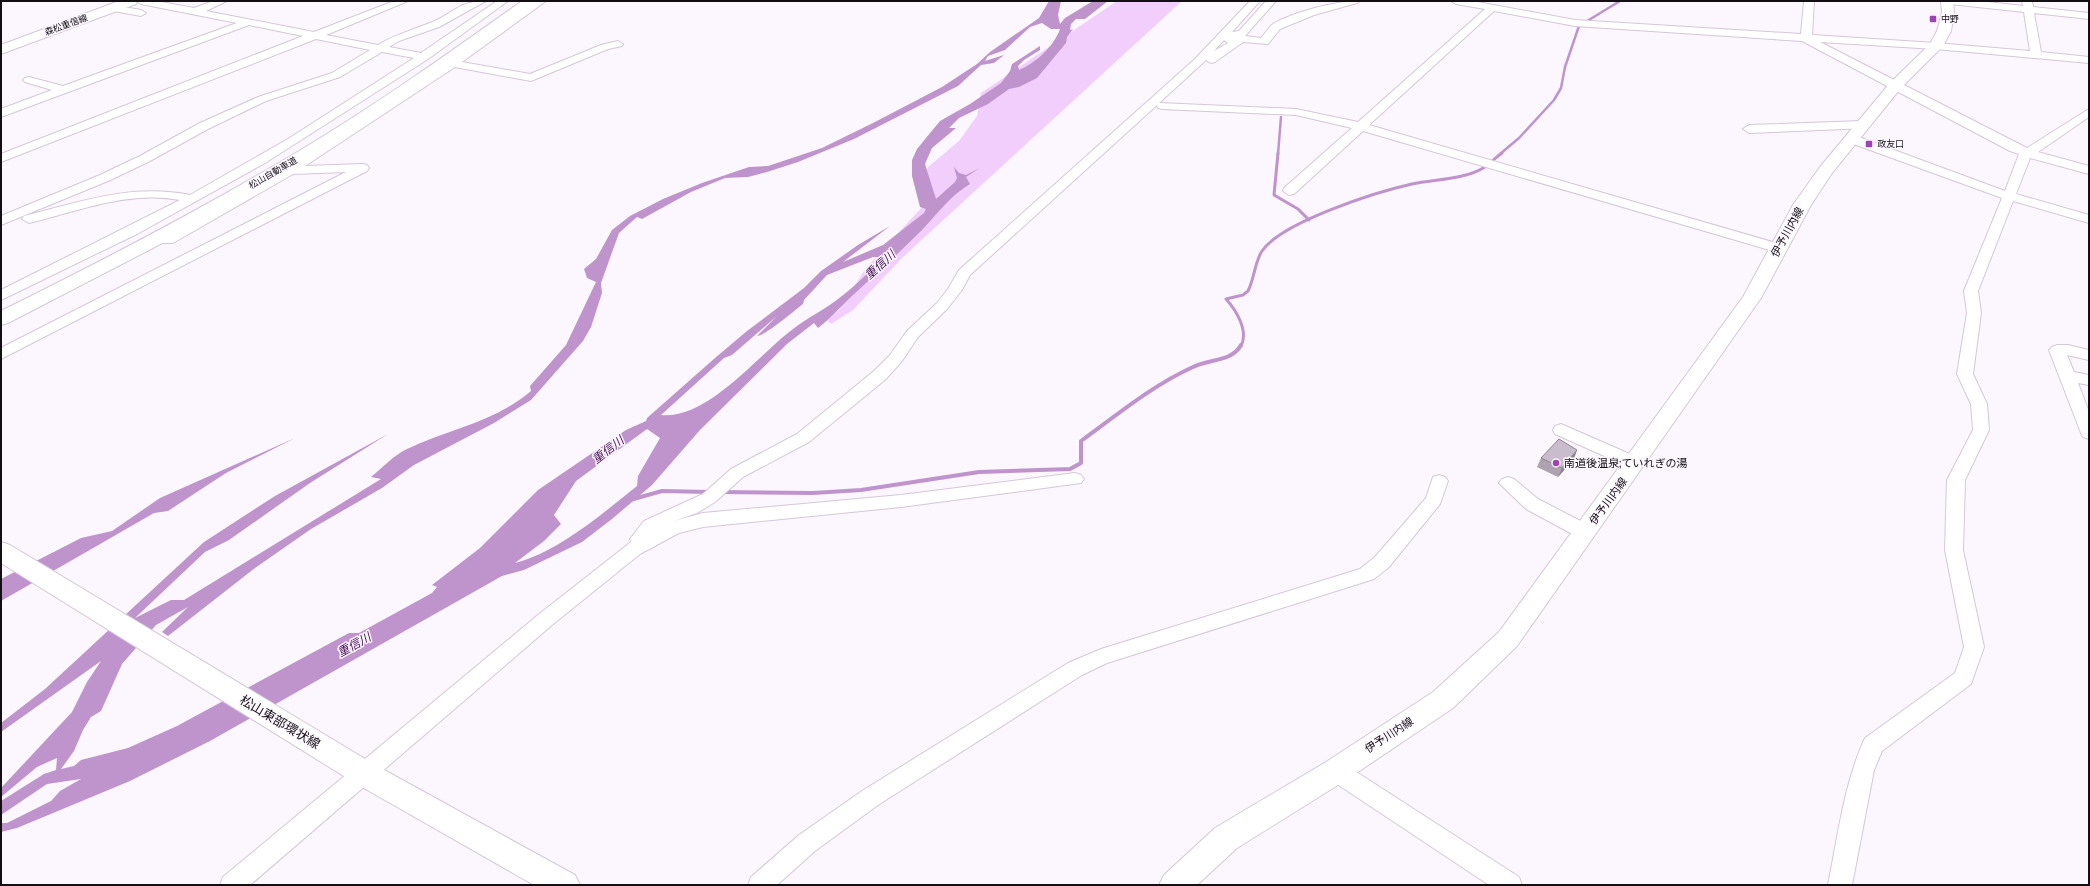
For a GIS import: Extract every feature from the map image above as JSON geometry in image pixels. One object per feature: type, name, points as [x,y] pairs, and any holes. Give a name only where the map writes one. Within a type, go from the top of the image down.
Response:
[{"type":"main road","name":"森松重信線","points":[[1,50],[131,1]]},
{"type":"main road","name":"松山自動車道","points":[[1,307],[74,271],[256,172],[383,93],[515,1]]},
{"type":"main road","name":"松山自動車道","points":[[1,319],[85,277],[272,175],[398,95],[530,1]]},
{"type":"main road","name":"伊予川内線","points":[[1175,885],[1226,838],[1336,771],[1443,700],[1502,644],[1635,463],[1752,298],[1802,205],[1826,170],[1895,86],[1936,46],[1944,30],[1948,12],[1947,1]]},
{"type":"main road","name":"松山東部環状線","points":[[1,551],[363,772],[564,885]]},
{"type":"street","points":[[141,1],[313,37],[424,58]]},
{"type":"street","points":[[194,12],[222,1]]},
{"type":"street","points":[[1,158],[403,1]]},
{"type":"street","points":[[3,220],[104,178],[144,159],[204,126],[262,99],[336,75],[395,39],[435,25],[467,6],[481,1]]},
{"type":"street","points":[[1,296],[191,199],[267,157],[372,93],[424,58],[503,1]]},
{"type":"street","points":[[1,325],[192,227],[290,172],[364,125],[455,64],[541,1]]},
{"type":"street","points":[[942,306],[956,297],[987,265],[1182,87],[1255,1]]},
{"type":"street","points":[[1217,54],[1234,35],[1242,34],[1271,1]]},
{"type":"street","points":[[633,549],[650,526],[672,514],[692,508],[709,498],[737,472],[803,438],[880,375],[896,358],[912,334],[942,306],[955,290],[964,272],[1198,68],[1241,39],[1264,42],[1276,27],[1310,13],[1354,1]]},
{"type":"street","points":[[1456,1],[1575,23],[1936,46],[2089,60]]},
{"type":"street","points":[[1806,38],[1809,1]]},
{"type":"street","points":[[1950,1],[2029,5],[2089,16]]},
{"type":"street","points":[[2029,5],[2036,55]]},
{"type":"street","points":[[112,8],[141,13]]},
{"type":"street","points":[[1289,191],[1492,8]]},
{"type":"street","points":[[1,113],[246,23]]},
{"type":"street","points":[[1806,38],[1895,86],[2026,152],[2089,170]]},
{"type":"street","points":[[455,64],[531,78],[605,47],[618,44]]},
{"type":"street","points":[[29,80],[64,90]]},
{"type":"street","points":[[1162,106],[1296,112],[1360,126],[1778,248]]},
{"type":"street","points":[[2026,152],[2033,150],[2089,112]]},
{"type":"street","points":[[1749,129],[1857,132],[2007,196],[2089,219]]},
{"type":"street","points":[[1840,885],[1863,770],[1873,745],[1964,678],[1974,647],[1954,550],[1956,480],[1982,430],[1979,404],[1965,374],[1974,313],[1971,291],[2007,196],[2026,152]]},
{"type":"street","points":[[1,354],[364,168],[327,168],[290,172]]},
{"type":"street","points":[[3,220],[18,222],[90,203],[139,195],[161,194],[191,199]]},
{"type":"street","points":[[2087,426],[2057,350],[2068,350],[2089,355]]},
{"type":"street","points":[[2066,376],[2089,380]]},
{"type":"street","points":[[1561,430],[1635,463]]},
{"type":"street","points":[[232,885],[363,772],[545,620],[633,549],[673,528],[703,520],[901,501],[1075,479]]},
{"type":"street","points":[[760,885],[807,843],[870,798],[1074,669],[1102,657],[1367,574],[1382,562],[1434,500],[1439,481]]},
{"type":"street","points":[[1508,483],[1532,504],[1585,532]]},
{"type":"street","points":[[1336,771],[1510,885]]},
{"type":"shaded area","points":[[1117,1],[1182,1],[903,257],[853,310],[831,324],[826,319],[839,310],[866,268],[924,205],[928,185],[927,168],[959,141],[977,116],[981,93]]},
{"type":"water","name":"重信川","points":[[1049,1],[1061,1],[1058,15],[1060,24],[1065,18],[1093,1],[1108,1],[1085,19],[1076,19],[1071,24],[1070,30],[1073,29],[1067,37],[1066,43],[1037,78],[1019,87],[1009,89],[988,104],[959,118],[949,128],[956,128],[932,148],[925,164],[936,199],[955,182],[957,178],[954,167],[959,173],[966,175],[980,168],[966,177],[970,184],[950,199],[914,238],[823,324],[818,328],[814,323],[787,344],[700,430],[652,485],[612,519],[582,542],[524,570],[502,576],[210,741],[130,781],[17,828],[1,832],[1,823],[7,823],[51,801],[60,791],[81,779],[47,784],[1,815],[1,801],[44,774],[56,770],[57,758],[37,767],[1,797],[1,788],[72,712],[87,682],[101,661],[1,732],[1,723],[45,689],[204,542],[275,496],[388,434],[310,483],[229,540],[205,552],[135,618],[171,600],[184,600],[381,479],[371,477],[393,458],[407,449],[487,418],[517,402],[531,391],[530,386],[566,345],[596,282],[587,278],[584,269],[596,259],[612,230],[630,216],[663,199],[702,183],[749,167],[768,166],[822,148],[942,87],[977,64],[990,52],[1039,18]],"holes":[[[1042,23],[1051,29],[1060,29],[1053,42],[1044,53],[1032,63],[1019,70],[1018,66],[1024,60],[1040,50],[1040,46],[1012,64],[1010,71],[1001,83],[970,104],[940,121],[917,149],[912,160],[912,176],[920,207],[926,209],[924,213],[883,245],[843,262],[890,226],[858,245],[821,271],[804,288],[747,331],[715,358],[647,418],[646,421],[626,430],[538,490],[480,548],[432,585],[437,587],[432,593],[359,633],[349,633],[177,726],[128,748],[81,760],[74,766],[61,769],[74,751],[83,730],[91,717],[101,711],[122,664],[156,625],[188,607],[162,632],[168,636],[255,568],[311,529],[382,488],[414,465],[494,423],[531,400],[583,341],[591,327],[602,293],[601,283],[619,233],[637,217],[642,219],[691,192],[725,178],[748,177],[767,172],[798,162],[854,139],[958,86],[981,65],[994,63],[1004,55],[985,61],[988,56],[1005,50],[1030,27]],[[873,257],[879,257],[875,262],[877,265],[853,287],[833,303],[804,321],[779,340],[731,384],[714,397],[696,407],[678,414],[661,415],[724,358],[732,355],[777,316],[757,336],[766,332],[803,304],[804,300],[827,275]],[[647,429],[660,438],[638,476],[637,486],[579,531],[547,550],[531,558],[515,563],[544,541],[561,524],[554,515],[576,481]]]},
{"type":"water","points":[[295,438],[226,473],[168,511],[154,513],[1,601],[1,579],[81,538],[112,531],[160,498]]},
{"type":"building","points":[[1559,439],[1577,450],[1562,468],[1541,458]]},
{"type":"waterway","points":[[1500,154],[1519,138],[1554,100],[1561,88],[1565,67],[1579,26],[1620,1]]},
{"type":"waterway","points":[[1278,154],[1281,117]]},
{"type":"waterway","points":[[1278,153],[1274,195],[1298,209],[1308,219]]},
{"type":"waterway","points":[[1308,219],[1354,201],[1396,188],[1459,177],[1477,171],[1485,167],[1502,153]]},
{"type":"waterway","points":[[1241,346],[1243,340],[1242,327],[1234,309],[1226,299],[1243,295],[1248,291],[1260,255],[1273,240],[1289,229],[1308,219]]},
{"type":"waterway","points":[[721,492],[813,493],[861,490],[979,472],[1070,469],[1081,463],[1081,441],[1149,391],[1199,364],[1226,357],[1232,354],[1241,345]]},
{"type":"waterway","points":[[630,500],[662,491],[710,492]]},
{"type":"place","name":"中野","points":[[1933,19]]},
{"type":"place","name":"政友口","points":[[1869,144]]},
{"type":"place","name":"南道後温泉;ていれぎの湯","points":[[1556,463]]}]
